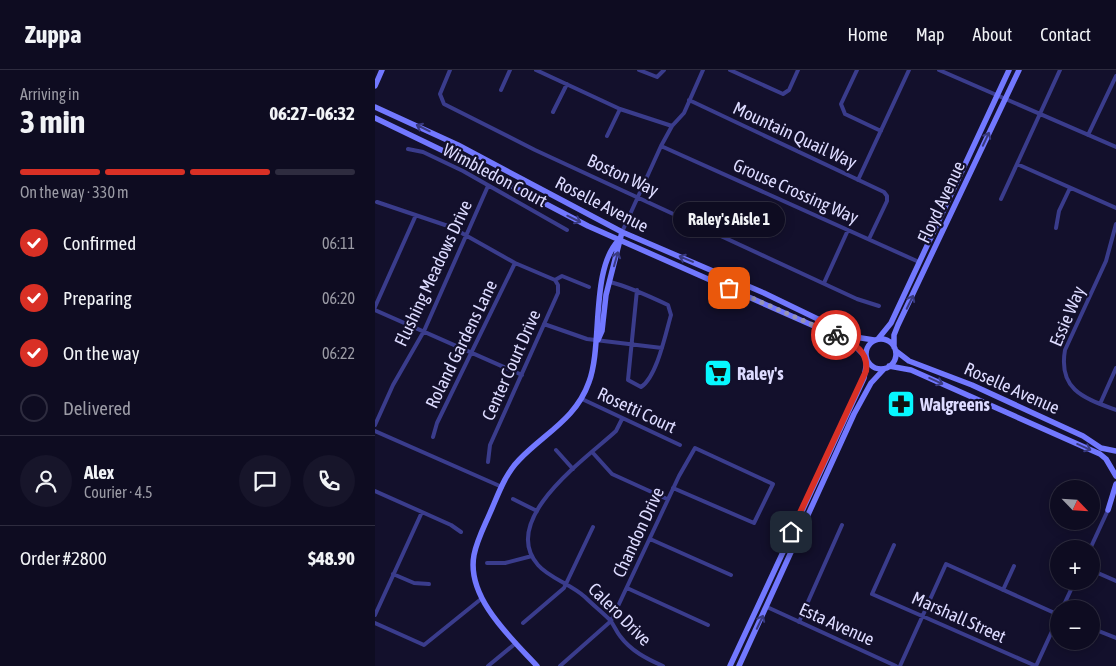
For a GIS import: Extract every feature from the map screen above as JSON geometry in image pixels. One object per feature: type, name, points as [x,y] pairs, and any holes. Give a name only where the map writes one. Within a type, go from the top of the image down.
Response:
[{"type":"street","points":[[375,86],[382,70]]},
{"type":"street","name":"Boston Way","points":[[450,70],[440,94],[444,104],[535,150],[824,283],[879,306]]},
{"type":"street","points":[[501,90],[510,70]]},
{"type":"street","points":[[536,70],[620,109],[672,126]]},
{"type":"street","points":[[639,70],[657,77],[663,70]]},
{"type":"street","points":[[537,666],[481,600],[475,583],[473,558],[477,544],[509,472],[520,458],[562,423],[583,399],[594,370],[598,340],[602,331],[619,240],[637,196],[661,146],[672,126],[684,113],[703,70]]},
{"type":"street","points":[[730,70],[780,93],[785,93],[789,90],[799,70]]},
{"type":"street","points":[[857,70],[841,104],[842,110],[845,114],[881,131]]},
{"type":"street","points":[[858,180],[909,70]]},
{"type":"street","points":[[939,70],[946,71],[1116,147]]},
{"type":"street","name":"Floyd Avenue","points":[[876,340],[891,323],[1009,70]]},
{"type":"street","name":"Floyd Avenue","points":[[895,349],[894,335],[898,325],[1019,70]]},
{"type":"street","points":[[1001,199],[1060,70]]},
{"type":"street","points":[[1088,134],[1114,84],[1116,76]]},
{"type":"street","points":[[553,112],[567,84]]},
{"type":"street","name":"Mountain Quail Way","points":[[689,100],[884,192],[887,196],[887,201],[869,239]]},
{"type":"street","name":"Roselle Avenue","points":[[375,107],[458,145],[622,232],[764,293],[855,337],[876,340]]},
{"type":"street","points":[[607,136],[620,109]]},
{"type":"street","name":"Roselle Avenue","points":[[375,118],[619,240],[839,337],[855,346],[866,359]]},
{"type":"street","name":"Grouse Crossing Way","points":[[661,146],[919,262]]},
{"type":"street","name":"Wimbledon Court","points":[[409,148],[423,152],[463,171],[567,230]]},
{"type":"street","points":[[1017,164],[1116,208]]},
{"type":"street","name":"Flushing Meadows Drive","points":[[375,425],[393,385],[424,331],[488,186]]},
{"type":"street","points":[[1056,228],[1059,211],[1070,188]]},
{"type":"street","points":[[377,202],[442,223],[515,262],[555,280],[563,276],[589,288]]},
{"type":"street","points":[[416,215],[375,308],[522,375]]},
{"type":"street","name":"Essie Way","points":[[1116,224],[1106,261],[1065,350],[1063,364],[1071,387],[1080,396],[1116,410]]},
{"type":"street","points":[[824,283],[848,230]]},
{"type":"street","points":[[598,340],[596,331],[601,288],[613,246],[619,240]]},
{"type":"street","name":"Roland Gardens Lane","points":[[433,437],[437,424],[473,353],[515,262]]},
{"type":"street","name":"Center Court Drive","points":[[488,462],[490,446],[558,293],[559,285],[555,280]]},
{"type":"street","points":[[610,282],[637,290],[671,306],[671,315],[662,348],[646,383],[641,387],[628,380],[637,290]]},
{"type":"street","points":[[544,324],[578,337],[662,348]]},
{"type":"street","points":[[729,666],[864,378],[867,347],[876,340],[887,340],[895,349],[895,360],[871,383],[841,443],[739,666]]},
{"type":"street","name":"Roselle Avenue","points":[[895,349],[909,361],[972,386],[1083,436],[1101,448],[1116,453]]},
{"type":"street","points":[[866,359],[873,367],[887,368]]},
{"type":"street","name":"Roselle Avenue","points":[[887,368],[911,370],[1088,448],[1102,455],[1115,475]]},
{"type":"street","points":[[1100,404],[1116,368]]},
{"type":"street","name":"Rosetti Court","points":[[583,399],[680,445]]},
{"type":"street","points":[[841,443],[836,441],[849,415],[848,411]]},
{"type":"street","points":[[487,563],[505,563],[531,556],[528,536],[537,511],[553,487],[616,431],[622,419]]},
{"type":"street","points":[[375,431],[502,487]]},
{"type":"street","name":"Chandon Drive","points":[[560,666],[611,621],[667,499],[673,488],[695,448],[773,484],[753,524],[673,488]]},
{"type":"street","points":[[556,450],[573,469]]},
{"type":"street","points":[[593,453],[613,474],[667,499]]},
{"type":"street","points":[[1115,475],[1112,462],[1116,453]]},
{"type":"street","points":[[809,513],[807,509],[824,471],[820,469]]},
{"type":"street","points":[[1108,510],[1116,484]]},
{"type":"street","points":[[375,491],[451,525],[461,532]]},
{"type":"street","points":[[1094,540],[1116,496]]},
{"type":"street","points":[[513,498],[537,511]]},
{"type":"street","points":[[375,614],[422,512]]},
{"type":"street","points":[[799,622],[842,526]]},
{"type":"street","points":[[523,623],[559,593],[567,583],[593,527]]},
{"type":"street","points":[[650,538],[731,575]]},
{"type":"street","name":"Marshall Street","points":[[894,545],[872,594],[1036,666]]},
{"type":"street","name":"Calero Drive","points":[[531,556],[544,571],[567,583],[611,621],[631,649],[663,666]]},
{"type":"street","points":[[898,666],[946,564],[1050,611]]},
{"type":"street","points":[[1003,590],[1014,566]]},
{"type":"street","points":[[393,574],[414,583],[429,584]]},
{"type":"street","points":[[1100,574],[1116,581]]},
{"type":"street","points":[[627,588],[708,625]]},
{"type":"street","points":[[375,623],[424,644],[481,600]]},
{"type":"street","name":"Esta Avenue","points":[[767,607],[898,666]]},
{"type":"street","points":[[1100,632],[1116,638]]},
{"type":"street","points":[[1036,666],[1050,635]]},
{"type":"street","points":[[487,666],[516,643]]},
{"type":"way so far","points":[[729,288],[836,335]]},
{"type":"place","name":"Raley's Aisle 1","points":[[729,288]]},
{"type":"place","name":"Raley's","points":[[718,373]]},
{"type":"place","name":"Walgreens","points":[[901,404]]},
{"type":"route","points":[[791,532],[866,371],[866,357],[858,348],[836,335]]}]
